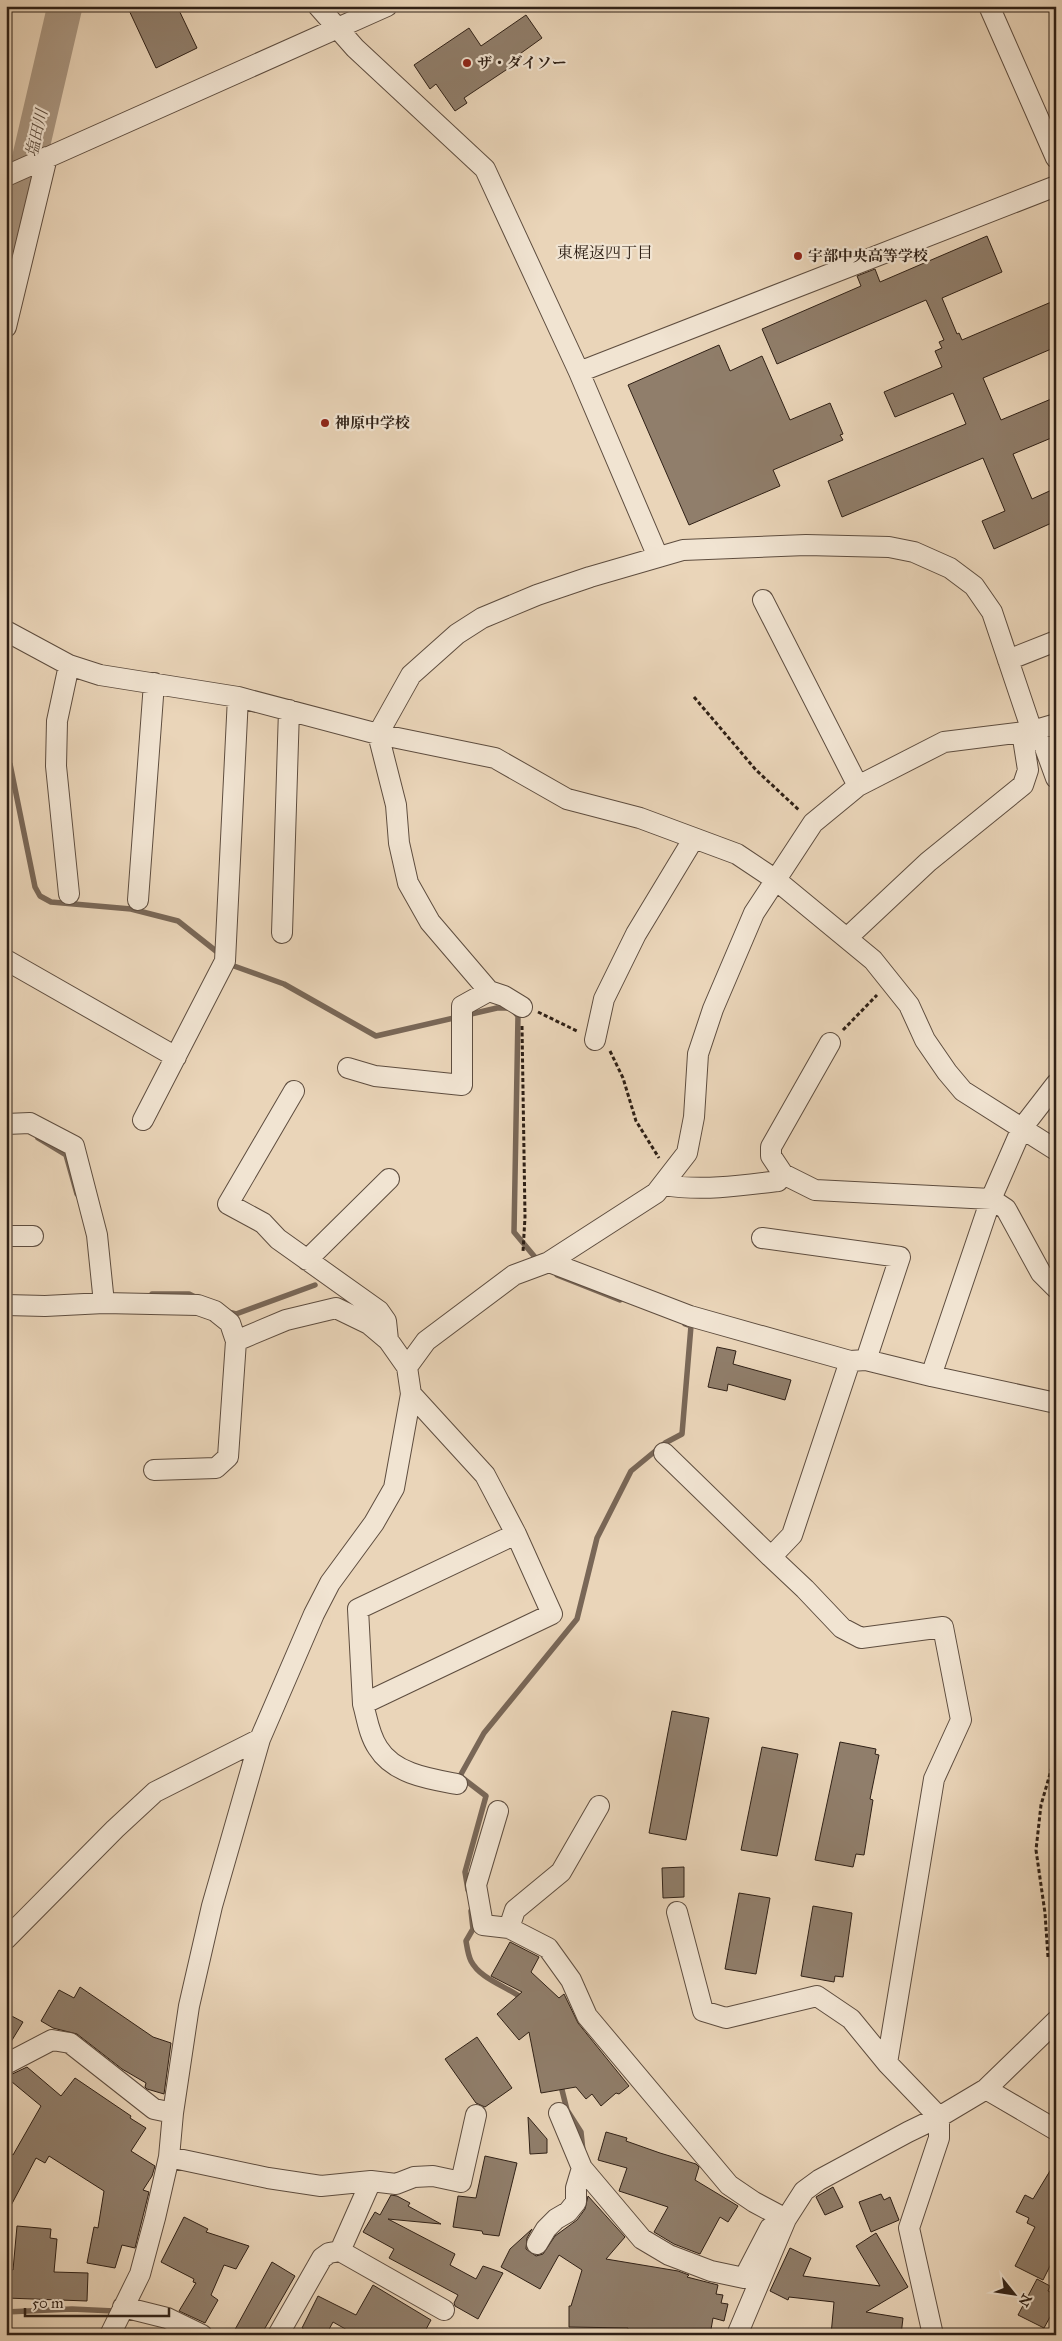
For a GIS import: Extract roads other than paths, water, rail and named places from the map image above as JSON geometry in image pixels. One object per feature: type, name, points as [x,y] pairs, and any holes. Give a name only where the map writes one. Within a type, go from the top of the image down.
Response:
[{"type":"street","points":[[318,6],[355,48],[485,169],[579,372],[658,556]]},
{"type":"street","points":[[6,327],[29,166],[387,6]]},
{"type":"street","points":[[989,6],[1056,158]]},
{"type":"street","points":[[579,372],[1056,186]]},
{"type":"street","points":[[522,1007],[504,996],[489,991],[430,922],[408,883],[399,843],[396,805],[378,734],[411,675],[457,634],[482,618],[537,595],[658,556],[704,548],[806,545],[889,547],[914,552],[950,568],[974,586],[992,612],[1008,660],[1027,731],[1028,770],[1023,785],[928,862],[848,936]]},
{"type":"street","points":[[763,600],[858,786]]},
{"type":"street","points":[[6,631],[69,665],[100,675],[238,697],[378,734],[495,758],[567,799],[640,818],[737,854],[776,880],[848,936],[873,960],[910,1005],[925,1040],[963,1091],[1056,1150]]},
{"type":"street","points":[[1008,660],[1056,641]]},
{"type":"street","points":[[68,894],[56,766],[57,721],[69,665]]},
{"type":"street","points":[[138,900],[154,683]]},
{"type":"street","points":[[143,1120],[224,961],[238,697]]},
{"type":"street","points":[[282,933],[289,710]]},
{"type":"street","points":[[407,1368],[426,1341],[514,1275],[549,1262],[656,1193],[687,1153],[694,1117],[698,1054],[713,1009],[754,913],[813,823],[858,786],[944,742],[1027,731],[1056,724]]},
{"type":"street","points":[[1027,731],[1044,745],[1056,778]]},
{"type":"street","points":[[596,1040],[604,1000],[636,934],[694,838]]},
{"type":"street","points":[[6,960],[176,1057]]},
{"type":"street","points":[[348,1068],[375,1076],[462,1085],[462,1006],[476,1001],[489,991]]},
{"type":"street","points":[[830,1043],[771,1147],[771,1156],[783,1174],[815,1190],[991,1199],[1006,1209],[1041,1273],[1055,1287]]},
{"type":"street","points":[[931,1376],[991,1199],[1022,1128],[1056,1084]]},
{"type":"street","points":[[294,1091],[228,1204],[264,1223],[278,1239],[378,1311],[386,1321],[388,1340]]},
{"type":"street","points":[[6,1124],[30,1123],[74,1146],[97,1235],[104,1303]]},
{"type":"street","points":[[666,1181],[685,1189],[727,1188],[778,1181],[783,1174]]},
{"type":"street","points":[[307,1260],[389,1179]]},
{"type":"street","points":[[6,1236],[33,1236]]},
{"type":"street","points":[[762,1238],[900,1257],[858,1360],[792,1535],[771,1557]]},
{"type":"street","points":[[549,1262],[690,1316],[858,1360],[1056,1402]]},
{"type":"street","points":[[6,1305],[45,1306],[104,1303],[198,1305],[215,1311],[230,1323],[236,1341],[228,1457],[216,1468],[154,1470]]},
{"type":"street","points":[[110,2335],[122,2307],[140,2274],[169,2157],[173,2113],[188,2006],[212,1906],[260,1739],[314,1614],[330,1583],[374,1523],[394,1488],[411,1394],[407,1368],[388,1340],[369,1324],[336,1308],[286,1320],[236,1341]]},
{"type":"street","points":[[363,1704],[552,1614],[516,1534],[486,1475],[411,1394]]},
{"type":"street","points":[[664,1453],[805,1589],[842,1628],[860,1638],[943,1627],[961,1720],[934,1780],[887,2064]]},
{"type":"street","points":[[457,1784],[420,1776],[390,1761],[378,1748],[370,1730],[363,1704],[358,1609],[516,1534]]},
{"type":"street","points":[[6,1939],[115,1829],[155,1792],[260,1739]]},
{"type":"street","points":[[509,1928],[516,1910],[561,1872],[599,1806]]},
{"type":"street","points":[[498,1811],[476,1885],[482,1925],[509,1928],[548,1948],[571,1980],[587,2016],[729,2185],[781,2217]]},
{"type":"street","points":[[677,1912],[703,2011],[726,2018],[817,1996],[851,2019],[887,2064],[939,2118],[939,2138],[910,2228],[933,2335]]},
{"type":"street","points":[[559,2113],[582,2168],[642,2239],[668,2255],[711,2271],[744,2278],[781,2217],[804,2191],[819,2180],[908,2132],[939,2118],[986,2089],[1056,2021]]},
{"type":"street","points":[[6,2064],[52,2040],[70,2044],[154,2109],[173,2113]]},
{"type":"street","points":[[986,2089],[1056,2130]]},
{"type":"street","points":[[169,2157],[268,2178],[321,2186],[372,2181],[396,2184],[414,2177],[433,2176],[460,2182],[476,2115]]},
{"type":"street","points":[[537,2244],[546,2229],[568,2212],[576,2202],[576,2188],[582,2168]]},
{"type":"street","points":[[340,2251],[372,2181]]},
{"type":"street","points":[[737,2335],[781,2217]]},
{"type":"street","points":[[278,2335],[322,2258],[329,2252],[340,2251],[444,2310]]},
{"type":"street","points":[[122,2307],[167,2318],[202,2335]]},
{"type":"waterway","name":"塩田川","points":[[6,259],[65,6]]},
{"type":"waterway","points":[[6,764],[10,764],[35,887],[40,896],[51,902],[131,909],[178,921],[221,955]]},
{"type":"waterway","points":[[228,961],[234,966],[284,984],[376,1036],[497,1008],[511,1008],[518,1016],[514,1232],[539,1262]]},
{"type":"waterway","points":[[38,1138],[66,1155],[77,1194]]},
{"type":"waterway","points":[[557,1275],[620,1300]]},
{"type":"waterway","points":[[228,1312],[236,1314],[315,1285]]},
{"type":"waterway","points":[[152,1294],[189,1294],[197,1298]]},
{"type":"waterway","points":[[468,1890],[465,1872],[486,1796],[460,1776],[484,1733],[577,1619],[597,1538],[631,1471],[665,1443],[682,1434],[691,1326],[685,1324]]},
{"type":"waterway","points":[[471,1911],[473,1929],[466,1941],[468,1954],[475,1968],[523,1999]]},
{"type":"waterway","points":[[560,2082],[567,2110],[581,2132],[583,2151]]},
{"type":"waterway","points":[[6,2312],[72,2309],[114,2311]]},
{"type":"place","name":"ザ・ダイソー","points":[[467,63]]},
{"type":"place","name":"宇部中央高等学校","points":[[798,256]]},
{"type":"place","name":"神原中学校","points":[[325,423]]},
{"type":"district","name":"東梶返四丁目","points":[[605,252]]}]
